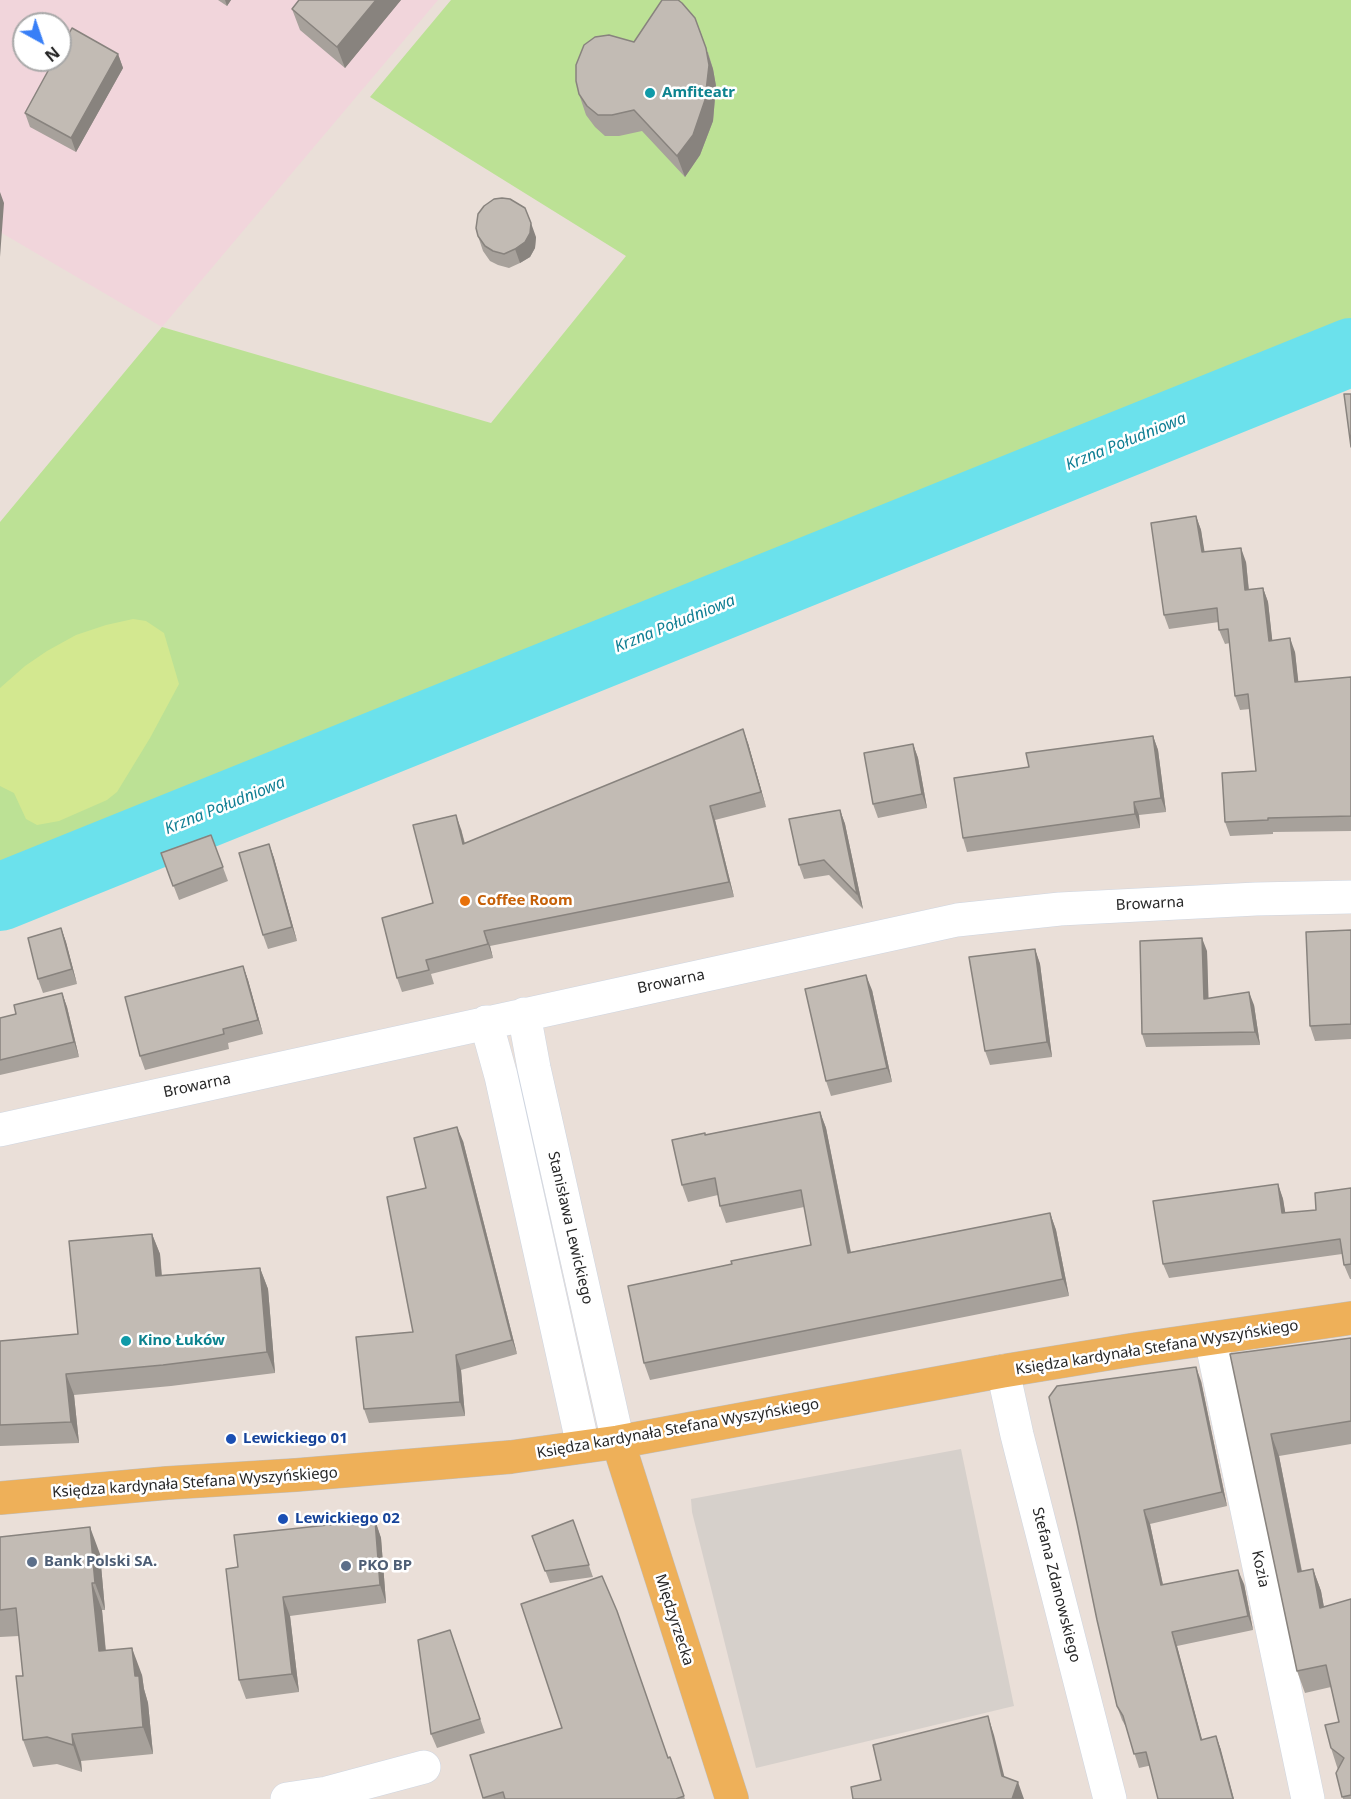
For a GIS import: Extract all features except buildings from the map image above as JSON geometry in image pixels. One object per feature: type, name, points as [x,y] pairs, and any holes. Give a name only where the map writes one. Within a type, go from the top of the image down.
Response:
[{"type":"main road","name":"Księdza kardynała Stefana Wyszyńskiego","points":[[0,1498],[167,1483],[471,1461],[618,1442],[1003,1371],[1351,1318]]},
{"type":"main road","name":"Międzyrzecka","points":[[618,1442],[732,1799]]},
{"type":"street","name":"Browarna","points":[[0,1130],[957,920],[1060,909],[1256,899],[1351,897]]},
{"type":"street","name":"Stanisława Lewickiego","points":[[524,1014],[618,1442]]},
{"type":"street","points":[[486,1022],[501,1076],[583,1446]]},
{"type":"street","name":"Kozia","points":[[1211,1339],[1308,1799]]},
{"type":"street","name":"Stefana Zdanowskiego","points":[[1003,1371],[1017,1435],[1110,1799]]},
{"type":"street","points":[[287,1799],[327,1793],[424,1767]]},
{"type":"shaded area","points":[[0,0],[438,0],[162,327],[0,232]]},
{"type":"shaded area","points":[[961,1449],[1014,1706],[756,1768],[692,1512],[691,1499]]},
{"type":"green space","points":[[451,0],[1351,0],[1351,321],[154,816],[0,877],[0,522],[162,327],[491,423],[626,256],[370,97]]},
{"type":"green space","points":[[133,619],[146,621],[164,633],[179,684],[117,792],[107,800],[59,821],[37,825],[26,819],[14,793],[0,786],[0,688],[25,666],[76,635]]},
{"type":"waterway","name":"Krzna Południowa","points":[[0,897],[1351,352]]},
{"type":"place","name":"Amfiteatr","points":[[650,93]]},
{"type":"place","name":"Coffee Room","points":[[465,901]]},
{"type":"place","name":"Kino Łuków","points":[[126,1341]]},
{"type":"place","name":"Lewickiego 01","points":[[231,1439]]},
{"type":"place","name":"Lewickiego 02","points":[[283,1519]]},
{"type":"place","name":"Bank Polski SA.","points":[[32,1562]]},
{"type":"place","name":"PKO BP","points":[[346,1566]]}]
